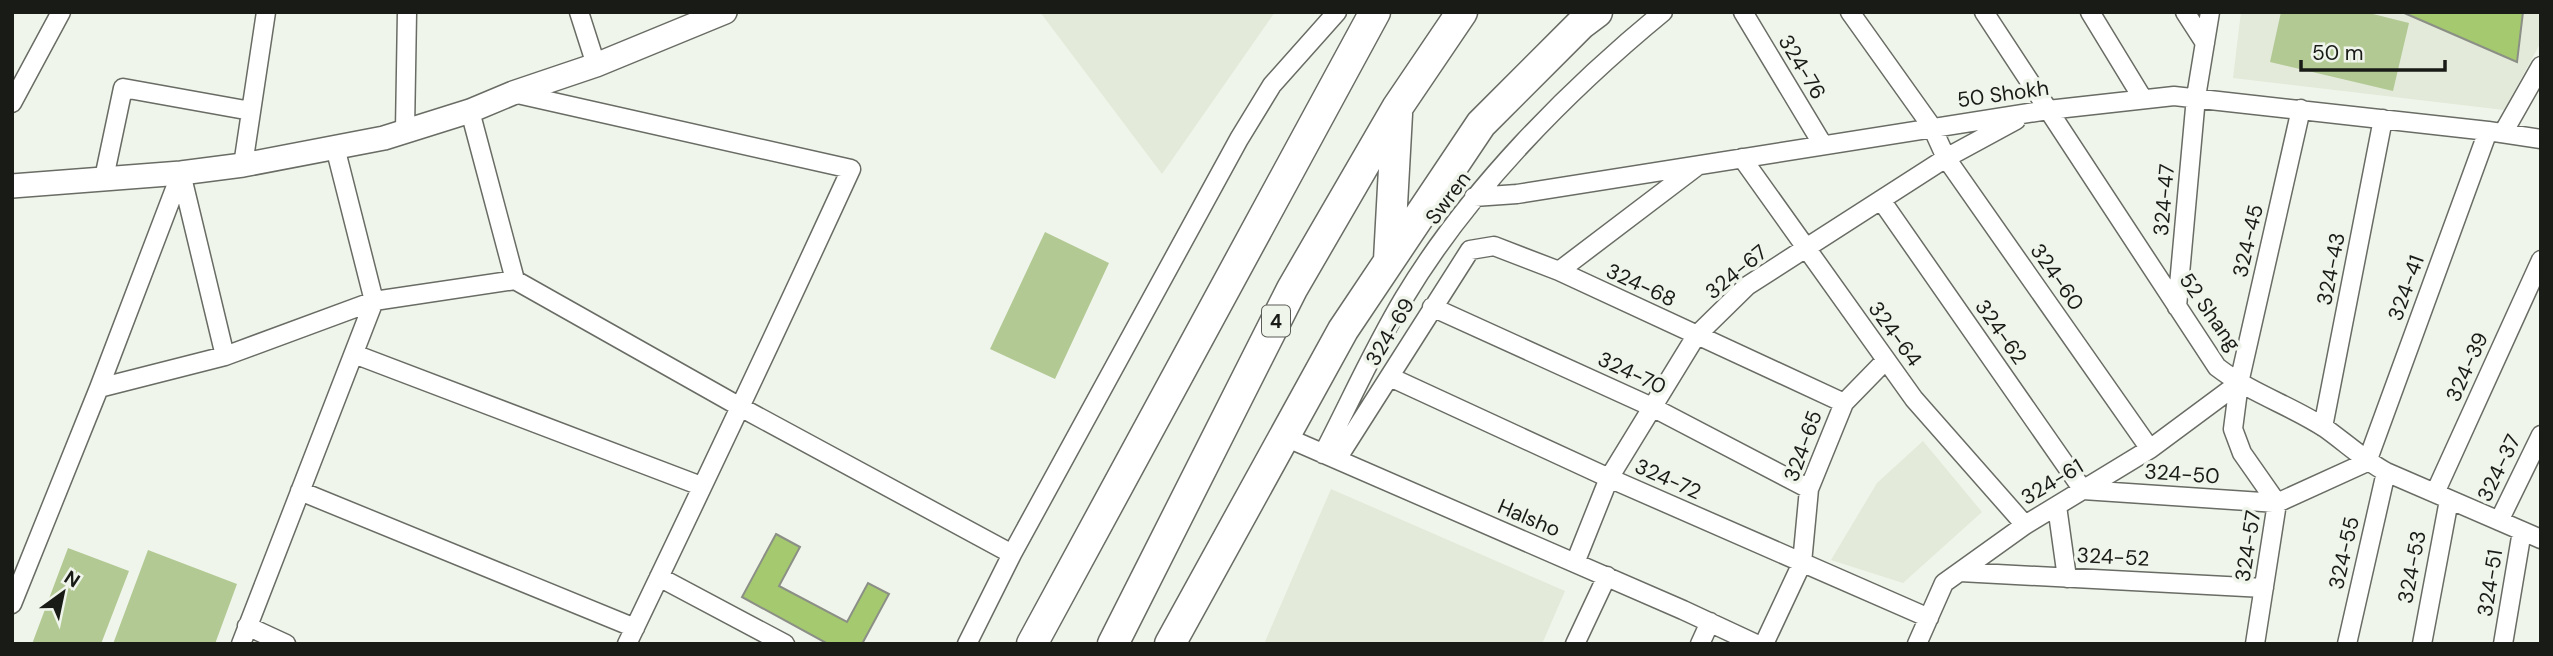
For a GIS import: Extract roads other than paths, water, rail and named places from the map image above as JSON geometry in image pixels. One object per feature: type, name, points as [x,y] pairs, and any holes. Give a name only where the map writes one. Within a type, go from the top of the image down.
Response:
[{"type":"highway","points":[[1032,644],[1375,12]]},
{"type":"highway","name":"4","points":[[1113,644],[1292,289],[1397,108],[1462,12]]},
{"type":"highway","points":[[1173,643],[1283,436],[1343,330],[1480,124],[1581,24],[1597,12]]},
{"type":"highway","points":[[1389,260],[1397,108]]},
{"type":"street","points":[[14,97],[61,12]]},
{"type":"street","points":[[243,165],[266,12]]},
{"type":"street","points":[[405,130],[407,12]]},
{"type":"street","points":[[579,12],[596,65]]},
{"type":"street","points":[[12,186],[181,173],[243,165],[384,138],[470,111],[513,93],[596,65],[725,12]]},
{"type":"street","points":[[967,644],[1012,554],[1259,106],[1287,66],[1338,12]]},
{"type":"street","name":"Swren","points":[[1330,456],[1404,298],[1474,197],[1614,52],[1663,12]]},
{"type":"street","name":"324-76","points":[[1743,12],[1823,145]]},
{"type":"street","name":"324-60","points":[[1850,12],[1932,127],[1946,158],[2150,449]]},
{"type":"street","name":"52 Shang","points":[[1984,12],[2217,366],[2239,383],[2323,427],[2367,462],[2541,539]]},
{"type":"street","points":[[2090,12],[2143,99]]},
{"type":"street","points":[[2185,12],[2205,43]]},
{"type":"street","name":"324-47","points":[[2177,307],[2196,97],[2210,12]]},
{"type":"street","name":"324-41","points":[[2367,462],[2496,132],[2541,66]]},
{"type":"street","points":[[104,178],[123,88],[251,111]]},
{"type":"street","points":[[300,491],[631,636],[701,486],[742,408],[851,169],[513,93]]},
{"type":"street","name":"50 Shokh","points":[[1474,197],[1517,194],[2048,110],[2174,96],[2383,118],[2541,139]]},
{"type":"street","name":"324-45","points":[[2239,383],[2301,109]]},
{"type":"street","points":[[470,111],[515,280]]},
{"type":"street","name":"324-67","points":[[1575,563],[1609,478],[1696,336],[1747,286],[1946,158],[2028,113]]},
{"type":"street","name":"324-43","points":[[2323,427],[2383,118]]},
{"type":"street","points":[[241,644],[374,301],[335,147]]},
{"type":"street","name":"324-64","points":[[1742,158],[1914,399],[2025,525]]},
{"type":"street","points":[[1559,271],[1700,164]]},
{"type":"street","points":[[181,173],[225,356]]},
{"type":"street","points":[[12,604],[99,388],[181,173]]},
{"type":"street","name":"324-62","points":[[1881,200],[2083,490]]},
{"type":"street","name":"324-68","points":[[1494,246],[1559,271],[1844,402]]},
{"type":"street","name":"324-69","points":[[1330,456],[1390,377],[1470,250],[1494,246]]},
{"type":"street","name":"324-39","points":[[2442,496],[2541,260]]},
{"type":"street","points":[[99,388],[225,356],[374,301],[515,280],[742,408],[1012,554]]},
{"type":"street","name":"324-70","points":[[1432,307],[1652,407],[1810,489]]},
{"type":"street","points":[[354,354],[701,486]]},
{"type":"street","name":"324-65","points":[[1765,644],[1802,563],[1810,489],[1844,402],[1885,361]]},
{"type":"street","name":"324-72","points":[[1390,377],[1609,478],[1930,618]]},
{"type":"street","name":"324-61","points":[[1917,644],[1944,583],[2025,525],[2150,449],[2239,383]]},
{"type":"street","name":"324-57","points":[[2239,383],[2233,429],[2242,453],[2277,503],[2255,644]]},
{"type":"street","name":"324-37","points":[[2499,521],[2541,435]]},
{"type":"street","name":"Halsho","points":[[1283,436],[1607,576],[1756,644]]},
{"type":"street","points":[[2277,503],[2367,462]]},
{"type":"street","name":"324-55","points":[[2347,644],[2386,472]]},
{"type":"street","name":"324-50","points":[[2083,490],[2277,503]]},
{"type":"street","name":"324-53","points":[[2421,644],[2442,496]]},
{"type":"street","points":[[2057,506],[2067,578]]},
{"type":"street","name":"324-51","points":[[2503,644],[2522,531]]},
{"type":"street","name":"324-52","points":[[1960,572],[2264,588]]},
{"type":"street","points":[[1576,644],[1607,576]]},
{"type":"street","points":[[659,577],[785,644]]},
{"type":"street","points":[[1700,644],[1710,622]]},
{"type":"street","points":[[247,626],[285,644]]}]
